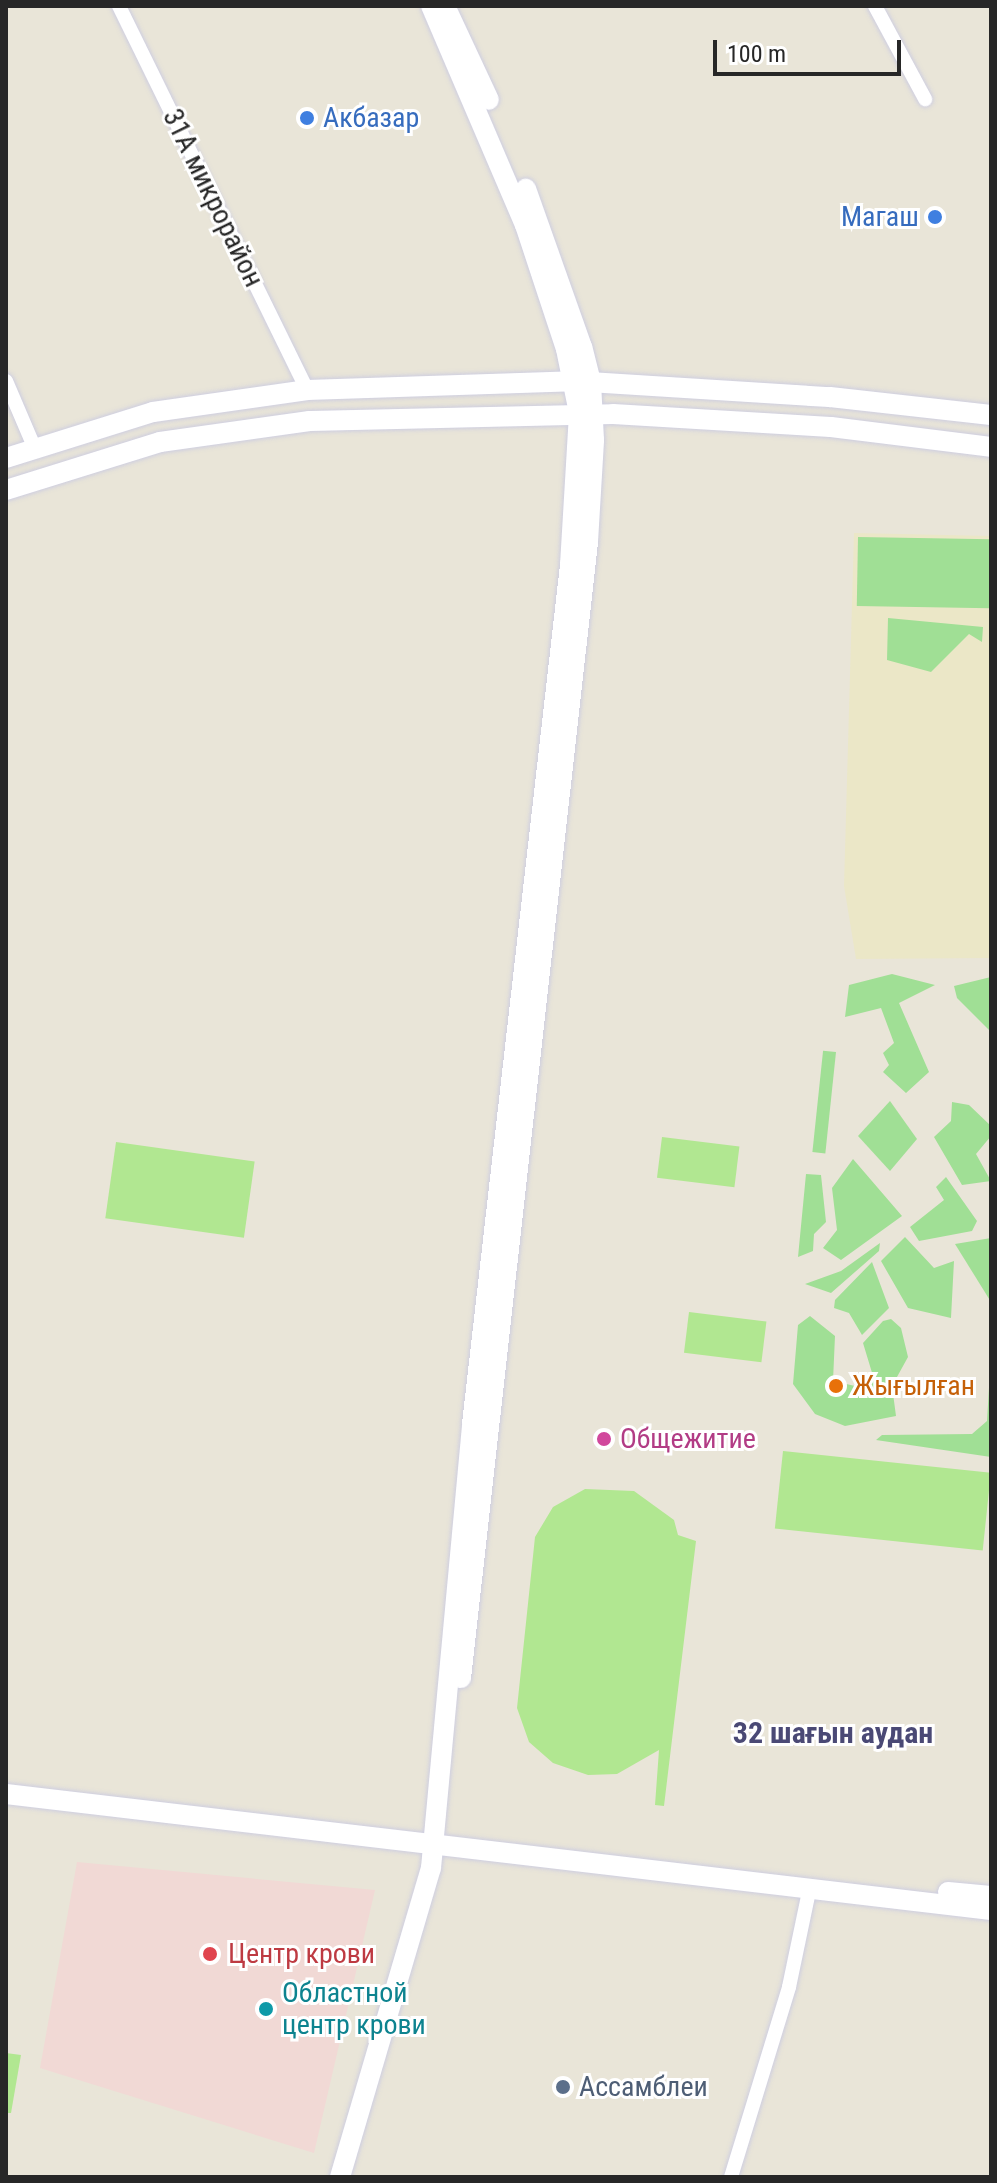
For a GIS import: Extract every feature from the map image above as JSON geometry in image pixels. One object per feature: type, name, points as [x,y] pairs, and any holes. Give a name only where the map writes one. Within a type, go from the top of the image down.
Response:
[{"type":"main road","points":[[431,6],[525,225],[582,381]]},
{"type":"main road","points":[[340,2177],[437,1842],[586,558],[587,413],[554,259],[473,58],[445,6]]},
{"type":"main road","points":[[6,458],[153,412],[307,390],[582,381],[830,397],[991,415]]},
{"type":"main road","points":[[307,390],[310,421]]},
{"type":"main road","points":[[6,490],[160,442],[310,421],[587,413],[831,427],[991,447]]},
{"type":"main road","points":[[6,1786],[809,1891],[991,1910]]},
{"type":"main road","points":[[6,1794],[437,1842],[991,1896]]},
{"type":"street","name":"31А микрорайон","points":[[119,6],[307,390]]},
{"type":"street","points":[[875,6],[925,99]]},
{"type":"street","points":[[6,381],[35,449]]},
{"type":"street","points":[[731,2177],[789,1987],[809,1891]]},
{"type":"shaded area","points":[[854,533],[991,536],[991,958],[856,959],[844,886]]},
{"type":"shaded area","name":"Центр крови","points":[[77,1862],[375,1890],[314,2153],[40,2068]]},
{"type":"green space","points":[[858,537],[991,539],[990,608],[857,606]]},
{"type":"green space","points":[[888,618],[983,627],[982,642],[969,634],[931,672],[887,660]]},
{"type":"green space","points":[[892,974],[935,985],[899,1003],[929,1072],[906,1093],[883,1072],[889,1065],[883,1053],[894,1043],[881,1008],[845,1017],[849,985]]},
{"type":"green space","points":[[991,977],[991,1032],[957,998],[954,986]]},
{"type":"green space","points":[[823,1051],[836,1052],[825,1153],[812,1152]]},
{"type":"green space","points":[[890,1101],[917,1139],[890,1171],[858,1136]]},
{"type":"green space","points":[[952,1102],[969,1105],[991,1126],[991,1136],[976,1154],[991,1181],[962,1185],[934,1137],[951,1121]]},
{"type":"green space","points":[[662,1137],[739,1147],[734,1187],[657,1178]]},
{"type":"green space","points":[[116,1142],[255,1161],[244,1238],[105,1218]]},
{"type":"green space","points":[[853,1159],[902,1216],[841,1260],[823,1248],[837,1230],[832,1188]]},
{"type":"green space","points":[[806,1174],[821,1175],[826,1222],[814,1234],[813,1251],[798,1257]]},
{"type":"green space","points":[[946,1177],[977,1221],[972,1231],[919,1241],[910,1227],[944,1200],[936,1187]]},
{"type":"green space","points":[[905,1237],[934,1268],[954,1261],[951,1318],[908,1308],[881,1261]]},
{"type":"green space","points":[[991,1238],[991,1302],[955,1244]]},
{"type":"green space","points":[[880,1243],[879,1251],[831,1293],[805,1284],[841,1271]]},
{"type":"green space","points":[[872,1262],[889,1308],[862,1335],[849,1313],[834,1308],[835,1300]]},
{"type":"green space","points":[[689,1312],[766,1322],[761,1362],[684,1353]]},
{"type":"green space","points":[[810,1316],[835,1336],[833,1381],[864,1388],[873,1376],[863,1343],[883,1321],[891,1319],[901,1328],[908,1357],[892,1386],[896,1416],[845,1426],[815,1414],[793,1384],[798,1325]]},
{"type":"green space","points":[[991,1354],[991,1457],[876,1440],[882,1435],[972,1434],[987,1421]]},
{"type":"green space","points":[[783,1451],[991,1473],[983,1550],[775,1529]]},
{"type":"green space","points":[[585,1489],[634,1491],[674,1520],[678,1535],[696,1541],[664,1806],[655,1805],[659,1750],[617,1774],[588,1775],[553,1763],[529,1742],[517,1708],[535,1537],[553,1507]]},
{"type":"green space","points":[[6,2053],[21,2055],[11,2113],[6,2113]]},
{"type":"place","name":"Акбазар","points":[[307,118]]},
{"type":"place","name":"Магаш","points":[[935,217]]},
{"type":"place","name":"Жығылған","points":[[836,1386]]},
{"type":"place","name":"Общежитие","points":[[604,1439]]},
{"type":"place","name":"Центр крови","points":[[210,1954]]},
{"type":"place","name":"Областной центр крови","points":[[266,2009]]},
{"type":"place","name":"Ассамблеи","points":[[563,2087]]},
{"type":"district","name":"32 шағын аудан","points":[[833,1733]]}]
